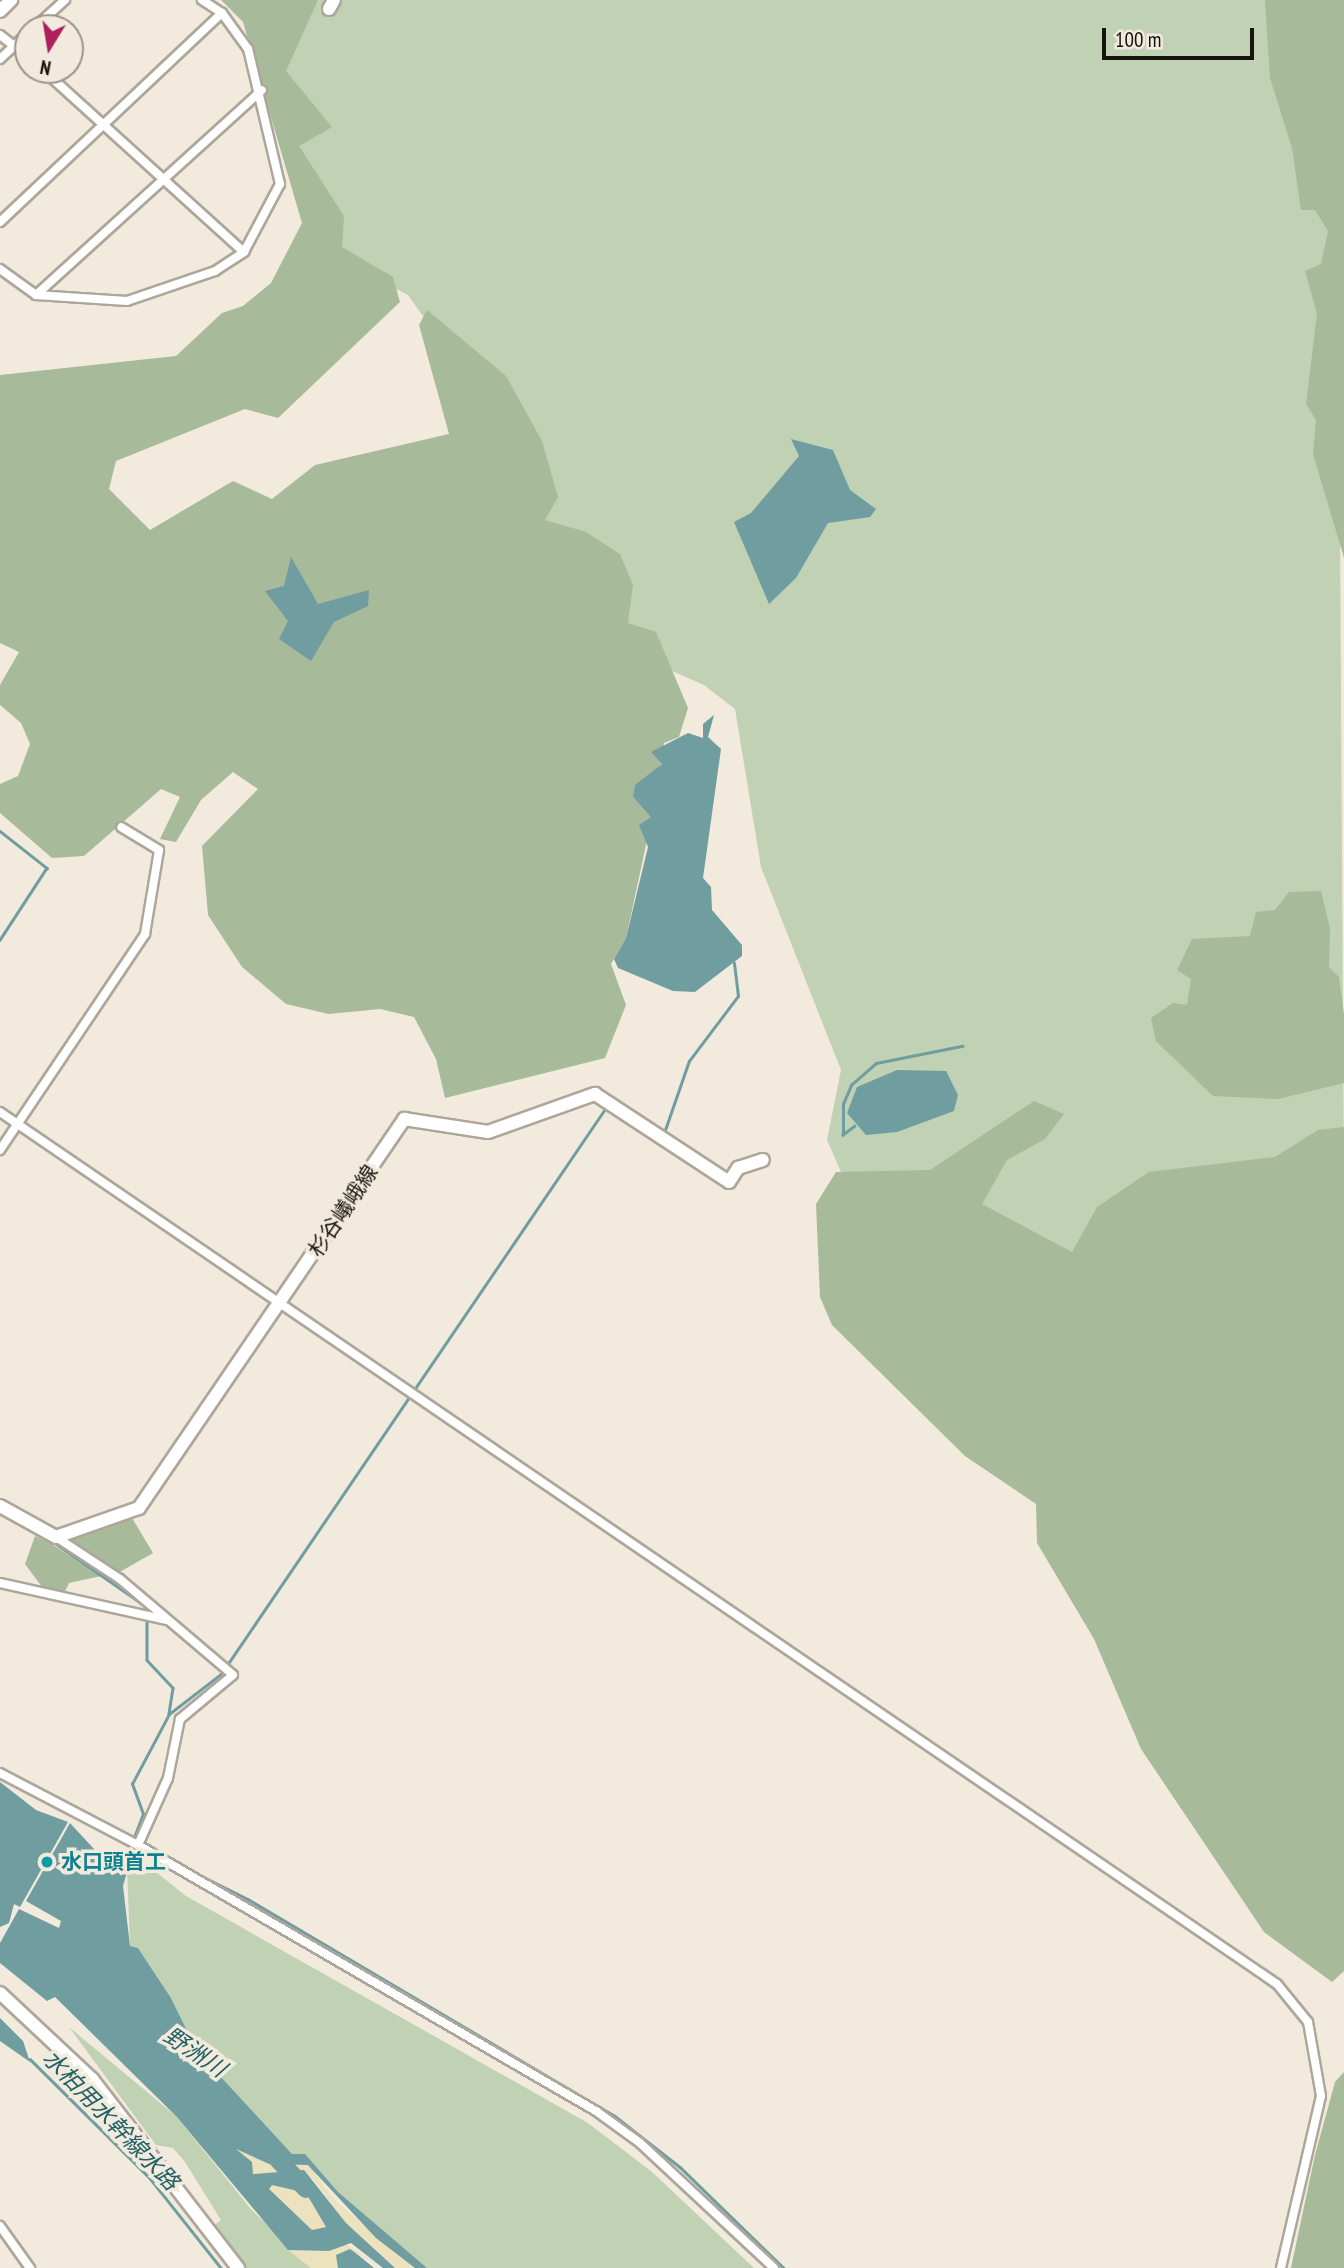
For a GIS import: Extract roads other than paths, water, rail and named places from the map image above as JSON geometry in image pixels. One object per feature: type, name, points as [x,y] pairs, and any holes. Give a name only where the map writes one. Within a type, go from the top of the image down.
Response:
[{"type":"main road","points":[[0,11],[11,0]]},
{"type":"main road","name":"杉谷嶬峨線","points":[[56,1537],[139,1508],[404,1119],[488,1132],[596,1094],[729,1182],[738,1168],[763,1160]]},
{"type":"main road","points":[[0,1506],[56,1537]]},
{"type":"main road","points":[[0,1993],[92,2079],[238,2268]]},
{"type":"street","points":[[50,14],[65,0]]},
{"type":"street","points":[[0,269],[36,295],[127,301],[215,271],[244,251],[280,192],[262,90],[248,48],[222,13],[202,0]]},
{"type":"street","points":[[0,222],[222,13]]},
{"type":"street","points":[[0,34],[14,45],[0,59]]},
{"type":"street","points":[[59,84],[164,176],[244,251]]},
{"type":"street","points":[[36,295],[164,176],[262,90]]},
{"type":"street","points":[[0,1150],[145,934],[159,850],[121,827]]},
{"type":"street","points":[[0,1112],[1284,1991],[1298,2005],[1317,2046],[1321,2096],[1281,2268]]},
{"type":"street","points":[[56,1537],[170,1620],[233,1675],[180,1719],[168,1777],[138,1845]]},
{"type":"street","points":[[0,1583],[170,1620]]},
{"type":"street","points":[[0,1773],[138,1845],[596,2111],[640,2143],[774,2268]]},
{"type":"street","points":[[0,2226],[30,2268]]},
{"type":"water","points":[[791,439],[833,450],[850,490],[876,509],[870,517],[828,523],[796,578],[769,604],[734,522],[751,513],[799,456]]},
{"type":"water","points":[[291,557],[318,604],[369,590],[368,606],[334,622],[311,661],[279,639],[288,621],[265,591],[284,586]]},
{"type":"water","points":[[714,715],[708,737],[721,749],[703,878],[711,887],[712,910],[742,945],[742,956],[695,992],[673,991],[618,968],[614,959],[626,938],[648,847],[639,825],[651,817],[633,797],[635,785],[662,764],[651,752],[688,733],[703,738],[703,724]]},
{"type":"water","points":[[897,1070],[946,1071],[958,1095],[954,1111],[897,1132],[866,1135],[847,1113],[857,1087]]},
{"type":"water","points":[[0,1782],[36,1810],[68,1822],[20,1907],[14,1904],[9,1923],[0,1927]]},
{"type":"water","points":[[70,1823],[106,1862],[136,1856],[113,1865],[128,1869],[123,1886],[130,1946],[138,1948],[171,1998],[197,2051],[292,2154],[305,2154],[338,2192],[427,2268],[415,2268],[376,2238],[308,2165],[269,2164],[236,2149],[252,2162],[253,2174],[304,2170],[346,2223],[395,2268],[383,2268],[351,2243],[329,2251],[288,2250],[176,2116],[55,1997],[47,2001],[0,1963],[0,1943],[19,1909],[59,1928],[61,1921],[26,1901]],"holes":[[[272,2185],[306,2193],[326,2227],[312,2230],[269,2189]]]},
{"type":"water","points":[[0,2018],[23,2041],[30,2062],[0,2041]]},
{"type":"water","points":[[350,2249],[374,2268],[338,2268],[336,2255]]},
{"type":"waterway","points":[[0,831],[47,868],[0,940]]},
{"type":"waterway","points":[[664,1133],[689,1061],[738,996],[734,963]]},
{"type":"waterway","points":[[855,1126],[843,1135],[843,1104],[851,1085],[876,1063],[962,1046]]},
{"type":"waterway","points":[[611,1101],[627,1108]]},
{"type":"waterway","points":[[133,1840],[143,1814],[132,1784],[169,1714],[221,1674],[607,1106]]},
{"type":"waterway","points":[[55,1543],[147,1607],[147,1660],[173,1688],[169,1714]]},
{"type":"waterway","points":[[146,1848],[248,1899],[615,2116],[680,2167],[784,2268]]},
{"type":"waterway","name":"水柏用水幹線水路","points":[[30,2059],[149,2177],[221,2268]]},
{"type":"waterway","name":"野洲川","points":[[268,2149],[306,2189]]},
{"type":"place","name":"水口頭首工","points":[[47,1862]]}]
